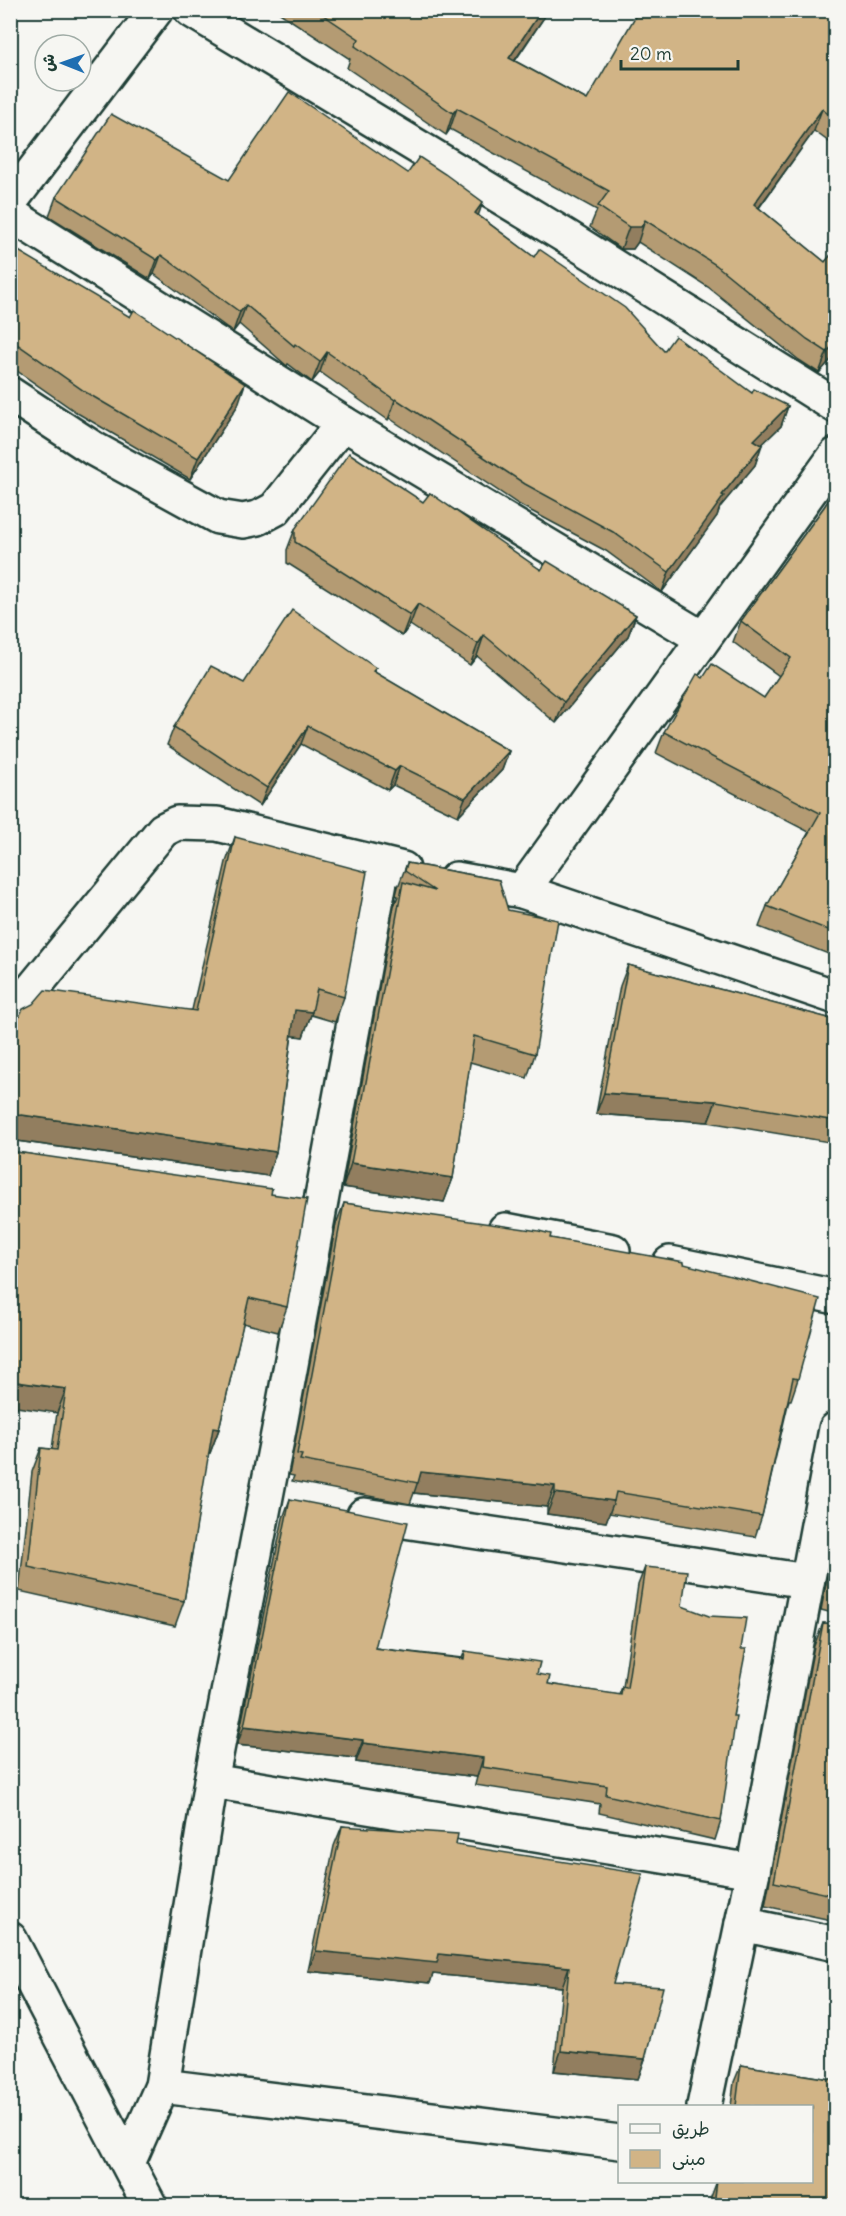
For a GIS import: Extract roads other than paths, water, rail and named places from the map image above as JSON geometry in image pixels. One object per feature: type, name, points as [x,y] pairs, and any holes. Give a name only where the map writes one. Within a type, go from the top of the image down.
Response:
[{"type":"street","points":[[10,202],[156,10]]},
{"type":"street","points":[[191,10],[577,243],[836,406]]},
{"type":"street","points":[[10,214],[343,423],[702,638]]},
{"type":"street","points":[[10,394],[94,449],[218,517],[243,521],[258,518],[274,509],[343,423]]},
{"type":"street","points":[[522,891],[836,455]]},
{"type":"street","points":[[10,1016],[163,830],[177,823],[217,824],[382,865],[522,891],[836,997]]},
{"type":"street","points":[[128,2163],[162,2086],[211,1780],[266,1495],[307,1203],[382,865]]},
{"type":"street","points":[[307,1203],[353,1209]]},
{"type":"street","points":[[478,1227],[536,1234],[836,1297]]},
{"type":"street","points":[[704,2105],[753,1871],[813,1627],[807,1581],[836,1429]]},
{"type":"street","points":[[266,1495],[298,1501]]},
{"type":"street","points":[[330,1508],[807,1581]]},
{"type":"street","points":[[211,1780],[753,1871]]},
{"type":"street","points":[[741,1924],[836,1944]]},
{"type":"street","points":[[10,1939],[150,2205]]},
{"type":"street","points":[[162,2086],[618,2142]]}]
